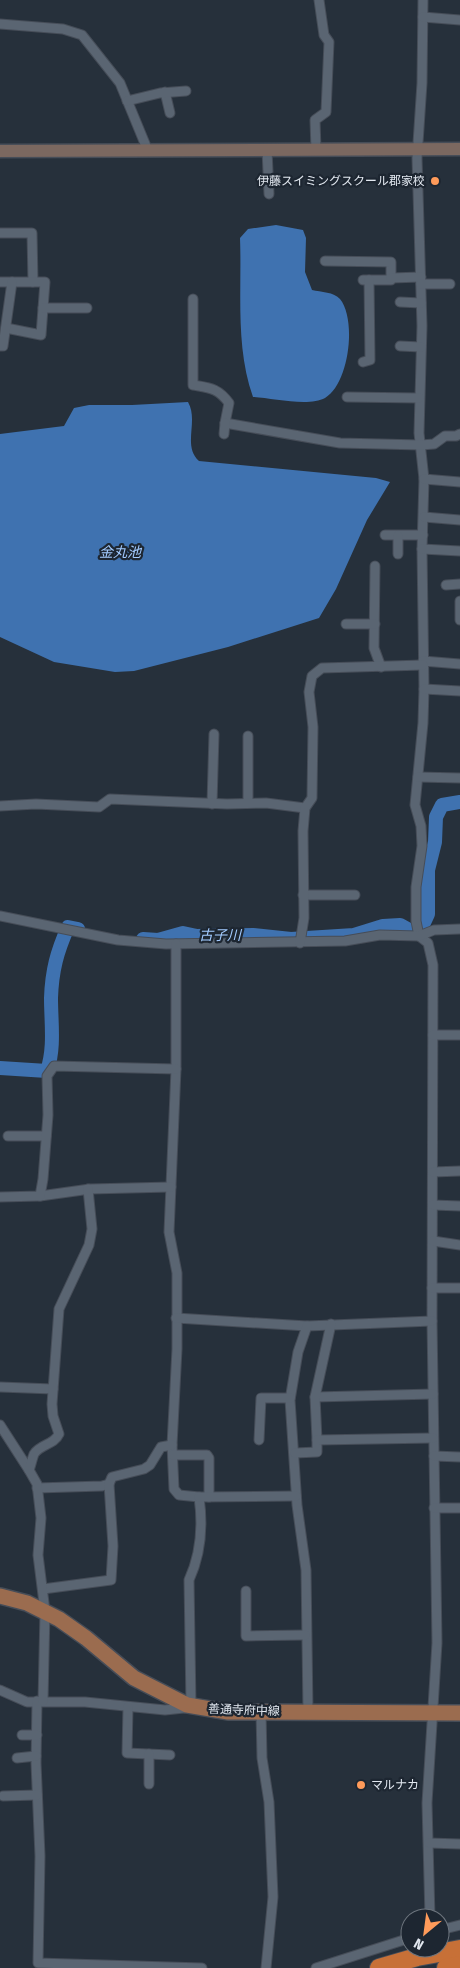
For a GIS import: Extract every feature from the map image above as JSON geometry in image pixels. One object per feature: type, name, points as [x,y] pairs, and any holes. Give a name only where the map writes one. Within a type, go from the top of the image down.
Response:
[{"type":"highway","points":[[379,1968],[417,1957],[460,1949]]},
{"type":"highway","points":[[446,1968],[460,1965]]},
{"type":"main road","name":"善通寺府中線","points":[[0,1596],[46,1611],[86,1638],[134,1678],[189,1705],[213,1711],[460,1712]]},
{"type":"street","points":[[316,150],[315,120],[326,112],[329,42],[323,28],[319,0]]},
{"type":"street","points":[[423,0],[419,150],[421,281],[419,398],[424,480],[422,549],[424,689],[415,805],[421,826],[422,846],[416,887],[416,921],[419,934],[428,944],[433,965],[432,1320],[436,1643],[427,1803],[430,1908]]},
{"type":"street","points":[[424,17],[460,20]]},
{"type":"street","points":[[0,24],[63,29],[82,35],[120,83],[148,151]]},
{"type":"street","points":[[127,100],[165,92],[186,91]]},
{"type":"street","points":[[165,92],[170,113]]},
{"type":"street","points":[[0,151],[460,149]]},
{"type":"street","points":[[266,150],[269,194]]},
{"type":"street","points":[[0,233],[32,232],[33,282]]},
{"type":"street","points":[[325,261],[391,262],[391,278]]},
{"type":"street","points":[[363,362],[370,360],[366,280],[391,280],[391,278],[450,284]]},
{"type":"street","points":[[0,282],[45,282],[41,335],[6,328]]},
{"type":"street","points":[[0,346],[3,346],[12,282]]},
{"type":"street","points":[[193,299],[193,385],[210,388],[222,393],[229,403],[224,434]]},
{"type":"street","points":[[400,302],[421,303]]},
{"type":"street","points":[[43,308],[87,308]]},
{"type":"street","points":[[400,346],[421,347]]},
{"type":"street","points":[[346,397],[419,398]]},
{"type":"street","points":[[225,424],[340,443],[421,445],[434,444],[445,436],[460,434]]},
{"type":"street","points":[[424,480],[460,482]]},
{"type":"street","points":[[424,517],[460,520]]},
{"type":"street","points":[[385,535],[423,535]]},
{"type":"street","points":[[398,536],[398,554]]},
{"type":"street","points":[[422,549],[460,551]]},
{"type":"street","points":[[375,566],[374,648],[381,667]]},
{"type":"street","points":[[446,585],[460,584]]},
{"type":"street","points":[[460,601],[460,620]]},
{"type":"street","points":[[346,624],[375,624]]},
{"type":"street","points":[[300,942],[303,932],[302,853],[305,808],[312,798],[313,728],[309,692],[312,676],[322,668],[381,667],[423,663],[460,664]]},
{"type":"street","points":[[424,689],[460,691]]},
{"type":"street","points":[[212,804],[214,734]]},
{"type":"street","points":[[248,736],[248,804]]},
{"type":"street","points":[[418,778],[460,778]]},
{"type":"street","points":[[0,806],[36,804],[99,807],[110,799],[212,804],[266,803],[305,808]]},
{"type":"street","points":[[303,895],[355,894]]},
{"type":"street","points":[[0,916],[118,940],[176,944],[345,941],[380,935],[419,934],[434,930],[460,929]]},
{"type":"street","points":[[176,944],[176,1069],[169,1232],[177,1273],[177,1349],[172,1450],[174,1489],[179,1495],[199,1497],[296,1496]]},
{"type":"street","points":[[433,1036],[460,1035]]},
{"type":"street","points":[[40,1196],[48,1115],[47,1076],[54,1066],[176,1069]]},
{"type":"street","points":[[8,1136],[46,1136]]},
{"type":"street","points":[[433,1172],[460,1171]]},
{"type":"street","points":[[0,1197],[40,1196],[88,1189],[171,1187]]},
{"type":"street","points":[[30,1470],[34,1453],[56,1440],[59,1434],[53,1416],[53,1389],[59,1309],[90,1245],[92,1229],[88,1189]]},
{"type":"street","points":[[433,1205],[460,1206]]},
{"type":"street","points":[[433,1241],[460,1245]]},
{"type":"street","points":[[432,1288],[460,1288]]},
{"type":"street","points":[[176,1318],[307,1326],[432,1320]]},
{"type":"street","points":[[295,1453],[317,1452],[315,1398],[331,1324]]},
{"type":"street","points":[[307,1326],[298,1352],[290,1398],[295,1453],[296,1496],[306,1570],[305,1635],[308,1712]]},
{"type":"street","points":[[0,1387],[53,1389]]},
{"type":"street","points":[[315,1398],[433,1394]]},
{"type":"street","points":[[259,1440],[261,1398],[290,1398]]},
{"type":"street","points":[[0,1425],[38,1484],[40,1518],[38,1555],[46,1611],[36,1756],[40,1856],[38,1963],[43,1965],[202,1968]]},
{"type":"street","points":[[317,1440],[433,1438]]},
{"type":"street","points":[[44,1588],[111,1580],[113,1546],[109,1484],[112,1477],[144,1469],[150,1465],[161,1447],[207,1455],[209,1458],[209,1496]]},
{"type":"street","points":[[434,1456],[460,1456]]},
{"type":"street","points":[[37,1488],[102,1486],[109,1484]]},
{"type":"street","points":[[0,1690],[27,1702],[86,1702],[164,1710],[184,1708],[189,1705],[189,1580],[195,1567],[200,1540],[202,1517],[199,1497]]},
{"type":"street","points":[[434,1508],[460,1508]]},
{"type":"street","points":[[246,1591],[246,1636],[305,1635]]},
{"type":"street","points":[[128,1707],[127,1753],[170,1755]]},
{"type":"street","points":[[261,1712],[262,1758],[269,1802],[272,1897],[266,1968]]},
{"type":"street","points":[[22,1735],[37,1735]]},
{"type":"street","points":[[149,1754],[149,1784]]},
{"type":"street","points":[[17,1758],[36,1756]]},
{"type":"street","points":[[3,1796],[38,1795]]},
{"type":"street","points":[[429,1843],[460,1844]]},
{"type":"street","points":[[316,1968],[400,1941]]},
{"type":"water","points":[[276,225],[303,230],[306,238],[305,272],[312,290],[334,295],[340,299],[348,321],[348,351],[340,380],[333,391],[318,401],[300,402],[253,397],[247,378],[240,318],[240,238],[248,229]]},
{"type":"water","name":"金丸池","points":[[188,402],[192,417],[192,448],[194,455],[199,461],[376,478],[390,482],[367,520],[336,589],[319,618],[228,647],[134,671],[115,672],[54,662],[0,637],[0,434],[64,426],[74,408],[89,405]]},
{"type":"waterway","name":"古子川","points":[[143,939],[158,940],[183,933],[197,936],[253,935],[291,939],[354,935],[383,926],[400,925],[411,931],[422,927],[428,914],[428,870],[435,842],[436,817],[442,805],[460,802]]},
{"type":"waterway","name":"古子川","points":[[0,1068],[47,1071],[52,1044],[51,998],[56,961],[68,927],[78,929]]},
{"type":"place","name":"伊藤スイミングスクール郡家校","points":[[435,181]]},
{"type":"place","name":"マルナカ","points":[[361,1785]]}]
